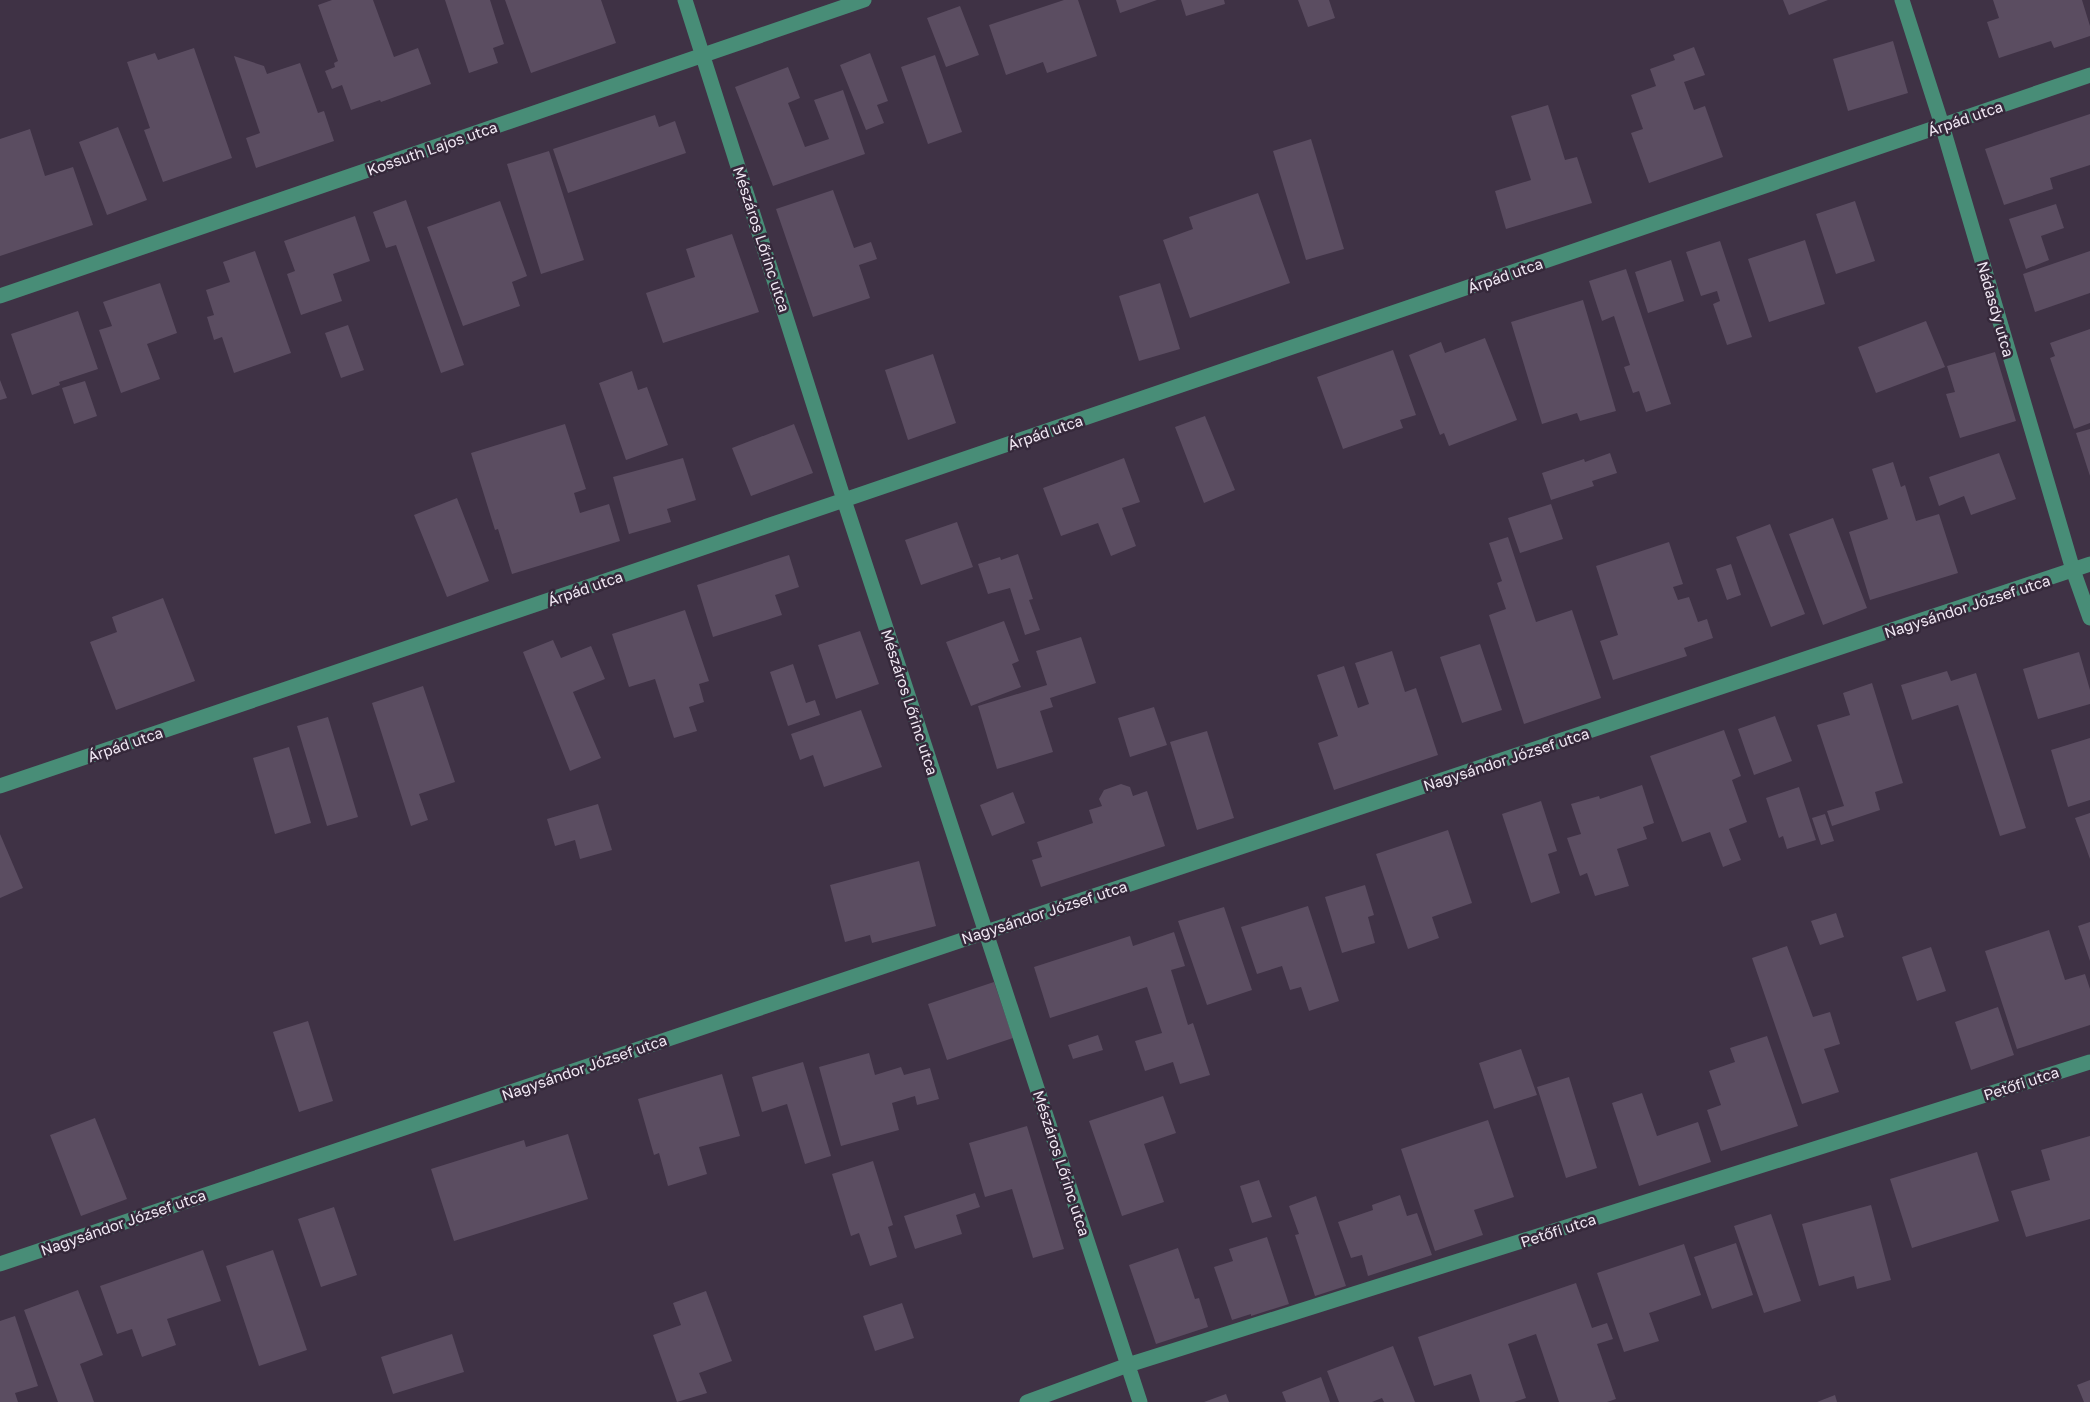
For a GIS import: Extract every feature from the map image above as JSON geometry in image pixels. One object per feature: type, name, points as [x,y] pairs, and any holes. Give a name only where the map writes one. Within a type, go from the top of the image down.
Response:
[{"type":"street","name":"Mészáros Lőrinc utca","points":[[685,0],[844,500],[1140,1402]]},
{"type":"street","name":"Kossuth Lajos utca","points":[[0,296],[864,0]]},
{"type":"street","name":"Nádasdy utca","points":[[1902,0],[1942,126],[2073,570],[2090,618]]},
{"type":"street","name":"Árpád utca","points":[[0,786],[2090,75]]},
{"type":"street","name":"Nagysándor József utca","points":[[0,1264],[2090,564]]},
{"type":"street","name":"Petőfi utca","points":[[1027,1402],[1128,1365],[2090,1062]]},
{"type":"building","points":[[332,0],[373,0],[394,57],[418,48],[431,84],[351,110],[342,85],[332,89],[325,71],[335,67],[334,63],[338,61],[318,5]]},
{"type":"building","points":[[445,0],[490,0],[504,44],[493,48],[498,63],[469,73]]},
{"type":"building","points":[[505,0],[601,0],[616,43],[531,73]]},
{"type":"building","points":[[1064,0],[1078,0],[1097,56],[1047,73],[1043,62],[1006,75],[989,25]]},
{"type":"building","points":[[1116,0],[1157,0],[1120,13]]},
{"type":"building","points":[[1181,0],[1224,0],[1225,4],[1186,16]]},
{"type":"building","points":[[1298,0],[1329,0],[1335,18],[1308,27]]},
{"type":"building","points":[[1783,0],[1828,0],[1789,15]]},
{"type":"building","points":[[1993,0],[2082,0],[2090,26],[2090,36],[2054,48],[2051,41],[1999,58],[1987,22],[1999,18]]},
{"type":"building","points":[[960,6],[979,55],[946,67],[927,18]]},
{"type":"building","points":[[1893,41],[1908,93],[1848,111],[1833,59]]},
{"type":"building","points":[[1694,47],[1705,75],[1684,82],[1694,110],[1705,106],[1723,157],[1649,183],[1631,133],[1643,129],[1631,95],[1656,86],[1650,69],[1675,60],[1673,55]]},
{"type":"building","points":[[194,48],[232,158],[163,182],[144,130],[150,128],[127,62],[155,53],[158,60]]},
{"type":"building","points":[[870,53],[888,101],[877,105],[884,123],[866,130],[840,65]]},
{"type":"building","points":[[935,55],[962,132],[928,144],[901,67]]},
{"type":"building","points":[[234,56],[264,66],[267,74],[300,63],[318,113],[324,111],[334,141],[256,168],[246,138],[260,133]]},
{"type":"building","points":[[788,67],[800,98],[788,103],[805,147],[829,139],[814,100],[843,90],[865,154],[773,186],[735,87]]},
{"type":"building","points":[[1548,105],[1565,160],[1577,157],[1592,203],[1506,229],[1495,191],[1531,180],[1511,116]]},
{"type":"building","points":[[2090,114],[2090,165],[2050,178],[2053,189],[2004,205],[1985,149]]},
{"type":"building","points":[[655,115],[659,127],[675,121],[686,153],[568,193],[553,149]]},
{"type":"building","points":[[118,127],[147,200],[107,215],[79,142]]},
{"type":"building","points":[[30,129],[45,176],[73,167],[93,225],[0,256],[0,139]]},
{"type":"building","points":[[1311,139],[1344,249],[1306,260],[1273,151]]},
{"type":"building","points":[[549,151],[584,260],[541,274],[507,164]]},
{"type":"building","points":[[833,190],[854,248],[871,242],[877,259],[859,265],[870,298],[813,317],[776,209]]},
{"type":"building","points":[[1258,193],[1290,283],[1190,318],[1163,240],[1193,229],[1189,217]]},
{"type":"building","points":[[406,200],[464,365],[441,373],[396,245],[386,248],[373,212]]},
{"type":"building","points":[[500,201],[527,276],[512,282],[520,306],[463,326],[427,227]]},
{"type":"building","points":[[1855,201],[1875,261],[1836,274],[1816,214]]},
{"type":"building","points":[[2056,204],[2064,228],[2041,236],[2049,260],[2026,269],[2009,219]]},
{"type":"building","points":[[355,216],[370,261],[333,274],[342,301],[301,315],[287,274],[295,271],[284,241]]},
{"type":"building","points":[[732,234],[759,312],[663,343],[646,293],[695,277],[686,249]]},
{"type":"building","points":[[1805,240],[1825,304],[1769,322],[1748,259]]},
{"type":"building","points":[[1720,241],[1752,337],[1727,345],[1713,304],[1720,301],[1717,291],[1701,296],[1686,252]]},
{"type":"building","points":[[255,251],[291,353],[234,373],[222,337],[214,340],[207,317],[214,315],[206,290],[230,282],[223,262]]},
{"type":"building","points":[[2090,251],[2090,293],[2035,312],[2023,274]]},
{"type":"building","points":[[1671,260],[1684,301],[1648,313],[1635,272]]},
{"type":"building","points":[[1626,269],[1671,404],[1646,412],[1639,391],[1633,393],[1624,367],[1630,365],[1614,316],[1602,321],[1589,281]]},
{"type":"building","points":[[160,283],[177,333],[147,344],[160,379],[121,393],[99,330],[112,326],[103,302]]},
{"type":"building","points":[[1160,283],[1180,349],[1139,361],[1119,296]]},
{"type":"building","points":[[1583,300],[1616,411],[1580,421],[1577,413],[1542,424],[1511,322]]},
{"type":"building","points":[[78,311],[98,369],[59,382],[60,385],[32,395],[11,334]]},
{"type":"building","points":[[1926,321],[1945,367],[1876,393],[1858,347]]},
{"type":"building","points":[[348,325],[364,370],[341,378],[325,333]]},
{"type":"building","points":[[2090,329],[2090,423],[2074,429],[2050,358],[2055,356],[2050,343]]},
{"type":"building","points":[[1485,338],[1517,420],[1449,446],[1444,433],[1440,435],[1409,355],[1441,342],[1445,353]]},
{"type":"building","points":[[1393,350],[1416,415],[1400,420],[1403,428],[1343,449],[1317,377]]},
{"type":"building","points":[[1995,352],[2016,421],[1960,438],[1946,394],[1955,392],[1947,366]]},
{"type":"building","points":[[933,354],[956,423],[908,440],[885,370]]},
{"type":"building","points":[[632,371],[638,390],[647,387],[668,445],[626,460],[599,383]]},
{"type":"building","points":[[0,380],[7,398],[0,400]]},
{"type":"building","points":[[85,381],[97,416],[74,424],[62,388]]},
{"type":"building","points":[[1205,416],[1235,490],[1204,503],[1175,427]]},
{"type":"building","points":[[565,424],[586,489],[574,493],[580,513],[609,504],[620,541],[512,574],[498,529],[495,530],[471,453]]},
{"type":"building","points":[[794,424],[813,473],[751,496],[732,448]]},
{"type":"building","points":[[2090,429],[2090,476],[2076,433]]},
{"type":"building","points":[[1610,453],[1617,473],[1592,481],[1594,486],[1551,500],[1542,473]]},
{"type":"building","points":[[1999,453],[2016,499],[1971,515],[1964,496],[1939,506],[1929,477]]},
{"type":"building","points":[[683,458],[696,500],[667,509],[671,522],[629,534],[613,477]]},
{"type":"building","points":[[1124,458],[1140,502],[1122,508],[1136,546],[1111,556],[1098,523],[1061,536],[1043,488]]},
{"type":"building","points":[[1893,462],[1901,487],[1905,485],[1916,521],[1939,514],[1958,573],[1870,600],[1849,532],[1888,519],[1872,469]]},
{"type":"building","points":[[457,498],[489,581],[447,597],[414,515]]},
{"type":"building","points":[[1551,504],[1563,539],[1520,553],[1508,518]]},
{"type":"building","points":[[1833,518],[1867,608],[1823,625],[1789,534]]},
{"type":"building","points":[[957,522],[973,567],[921,585],[905,540]]},
{"type":"building","points":[[1770,524],[1805,614],[1771,627],[1736,537]]},
{"type":"building","points":[[1508,537],[1536,622],[1572,610],[1601,698],[1524,724],[1489,615],[1506,609],[1497,583],[1502,581],[1489,543]]},
{"type":"building","points":[[1669,542],[1683,584],[1673,587],[1678,600],[1689,597],[1698,622],[1707,619],[1713,638],[1684,648],[1687,656],[1613,680],[1600,641],[1618,635],[1596,566]]},
{"type":"building","points":[[1018,554],[1033,599],[1029,600],[1040,630],[1025,635],[1010,588],[988,594],[978,564]]},
{"type":"building","points":[[789,555],[799,587],[775,595],[782,615],[713,637],[697,585]]},
{"type":"building","points":[[1731,564],[1741,595],[1727,600],[1716,569]]},
{"type":"building","points":[[163,598],[195,681],[116,710],[90,642],[117,632],[112,617]]},
{"type":"building","points":[[685,610],[709,681],[699,684],[704,702],[689,707],[697,731],[674,738],[655,679],[629,687],[612,634]]},
{"type":"building","points":[[1004,621],[1019,661],[1012,664],[1021,687],[971,706],[946,642]]},
{"type":"building","points":[[860,631],[879,684],[836,699],[818,645]]},
{"type":"building","points":[[1081,637],[1096,683],[1050,698],[1053,707],[1040,711],[1053,752],[997,769],[978,706],[1047,685],[1036,651]]},
{"type":"building","points":[[553,640],[561,658],[591,646],[605,679],[573,692],[601,758],[570,771],[523,652]]},
{"type":"building","points":[[1480,644],[1502,710],[1462,723],[1440,657]]},
{"type":"building","points":[[1392,651],[1405,692],[1416,688],[1438,755],[1334,790],[1318,743],[1338,736],[1317,675],[1344,666],[1358,708],[1369,704],[1355,663]]},
{"type":"building","points":[[2079,652],[2090,690],[2090,704],[2038,719],[2023,669]]},
{"type":"building","points":[[793,664],[806,703],[815,700],[820,715],[788,726],[770,672]]},
{"type":"building","points":[[1947,671],[1951,681],[1976,673],[2026,828],[2000,836],[1958,705],[1912,720],[1901,685]]},
{"type":"building","points":[[1872,683],[1903,783],[1875,792],[1880,810],[1832,826],[1827,811],[1844,806],[1817,725],[1850,715],[1843,693]]},
{"type":"building","points":[[423,686],[455,782],[419,794],[428,820],[411,826],[372,703]]},
{"type":"building","points":[[1154,707],[1167,745],[1130,757],[1118,718]]},
{"type":"building","points":[[861,710],[882,767],[824,787],[813,755],[800,760],[791,734]]},
{"type":"building","points":[[1775,716],[1792,761],[1754,775],[1738,729]]},
{"type":"building","points":[[328,717],[358,817],[327,826],[297,726]]},
{"type":"building","points":[[1724,730],[1741,776],[1732,780],[1747,822],[1729,829],[1741,860],[1723,867],[1710,832],[1682,842],[1650,756]]},
{"type":"building","points":[[1207,731],[1234,818],[1197,830],[1170,742]]},
{"type":"building","points":[[2090,738],[2090,800],[2068,807],[2051,750]]},
{"type":"building","points":[[289,747],[311,823],[275,834],[253,758]]},
{"type":"building","points":[[1121,784],[1130,787],[1133,796],[1147,791],[1165,846],[1041,887],[1032,860],[1042,857],[1037,842],[1093,823],[1089,810],[1102,806],[1099,799],[1104,790]]},
{"type":"building","points":[[1642,785],[1654,823],[1643,827],[1647,839],[1617,849],[1629,886],[1595,896],[1587,873],[1580,876],[1567,838],[1581,834],[1571,804],[1599,796],[1600,799]]},
{"type":"building","points":[[1799,787],[1816,840],[1787,849],[1783,836],[1779,838],[1766,798]]},
{"type":"building","points":[[1013,792],[1025,823],[992,836],[980,805]]},
{"type":"building","points":[[1541,801],[1557,851],[1548,854],[1560,893],[1531,903],[1502,814]]},
{"type":"building","points":[[598,804],[612,850],[580,859],[575,840],[555,846],[547,819]]},
{"type":"building","points":[[2090,813],[2090,859],[2075,818]]},
{"type":"building","points":[[1825,814],[1834,841],[1821,845],[1812,818]]},
{"type":"building","points":[[1448,830],[1472,903],[1432,917],[1439,938],[1408,949],[1376,854]]},
{"type":"building","points":[[0,834],[23,888],[0,898]]},
{"type":"building","points":[[919,861],[936,926],[872,943],[870,935],[845,942],[830,885]]},
{"type":"building","points":[[1365,885],[1374,915],[1368,917],[1375,943],[1342,953],[1325,897]]},
{"type":"building","points":[[1308,906],[1339,1001],[1309,1011],[1301,987],[1290,990],[1282,966],[1257,974],[1241,927]]},
{"type":"building","points":[[1224,907],[1252,990],[1207,1005],[1178,921]]},
{"type":"building","points":[[1836,913],[1844,937],[1820,945],[1811,921]]},
{"type":"building","points":[[2090,922],[2090,961],[2078,926]]},
{"type":"building","points":[[2049,930],[2065,980],[2085,974],[2090,989],[2090,1025],[2017,1049],[1985,951]]},
{"type":"building","points":[[1174,932],[1185,966],[1171,970],[1188,1025],[1193,1023],[1210,1075],[1180,1084],[1173,1062],[1145,1071],[1135,1041],[1162,1033],[1147,987],[1050,1018],[1034,967],[1130,936],[1133,946]]},
{"type":"building","points":[[1787,946],[1813,1017],[1830,1012],[1840,1044],[1824,1049],[1839,1092],[1802,1104],[1752,958]]},
{"type":"building","points":[[1931,947],[1946,991],[1917,1001],[1902,957]]},
{"type":"building","points":[[994,982],[1013,1038],[947,1060],[928,1004]]},
{"type":"building","points":[[1998,1007],[2014,1055],[1971,1070],[1955,1022]]},
{"type":"building","points":[[308,1021],[333,1101],[299,1112],[273,1032]]},
{"type":"building","points":[[1098,1035],[1103,1050],[1073,1059],[1068,1045]]},
{"type":"building","points":[[1767,1036],[1798,1126],[1721,1151],[1707,1110],[1721,1105],[1709,1071],[1735,1062],[1730,1048]]},
{"type":"building","points":[[1521,1049],[1537,1095],[1494,1109],[1479,1063]]},
{"type":"building","points":[[869,1053],[875,1075],[901,1067],[904,1075],[930,1068],[939,1099],[917,1105],[915,1096],[892,1103],[899,1130],[841,1146],[819,1067]]},
{"type":"building","points":[[803,1062],[831,1156],[805,1164],[787,1104],[762,1112],[752,1077]]},
{"type":"building","points":[[722,1074],[740,1136],[699,1147],[707,1174],[668,1186],[659,1153],[654,1155],[638,1099]]},
{"type":"building","points":[[1569,1077],[1597,1168],[1566,1178],[1537,1087]]},
{"type":"building","points":[[1642,1093],[1657,1136],[1698,1122],[1711,1162],[1639,1186],[1612,1103]]},
{"type":"building","points":[[1163,1096],[1176,1133],[1144,1144],[1164,1202],[1122,1216],[1089,1121]]},
{"type":"building","points":[[95,1118],[127,1199],[81,1216],[50,1135]]},
{"type":"building","points":[[1488,1120],[1514,1197],[1474,1210],[1483,1235],[1435,1251],[1401,1149]]},
{"type":"building","points":[[1027,1126],[1064,1249],[1033,1258],[1012,1189],[985,1197],[969,1143]]},
{"type":"building","points":[[568,1134],[588,1199],[454,1241],[431,1169],[524,1140],[526,1147]]},
{"type":"building","points":[[2090,1136],[2090,1219],[2026,1237],[2011,1191],[2050,1180],[2041,1150]]},
{"type":"building","points":[[1977,1152],[1999,1221],[1912,1248],[1890,1179]]},
{"type":"building","points":[[873,1161],[893,1225],[888,1227],[897,1257],[870,1266],[859,1233],[851,1236],[832,1174]]},
{"type":"building","points":[[1259,1180],[1272,1217],[1252,1223],[1240,1186]]},
{"type":"building","points":[[975,1193],[980,1207],[956,1215],[962,1234],[915,1249],[904,1216]]},
{"type":"building","points":[[1400,1195],[1407,1216],[1417,1213],[1432,1255],[1368,1276],[1362,1255],[1351,1258],[1338,1222],[1373,1210],[1372,1205]]},
{"type":"building","points":[[1316,1196],[1346,1286],[1315,1296],[1295,1235],[1299,1234],[1289,1206]]},
{"type":"building","points":[[1871,1205],[1891,1280],[1857,1289],[1854,1276],[1819,1286],[1802,1224]]},
{"type":"building","points":[[334,1207],[357,1275],[321,1287],[298,1219]]},
{"type":"building","points":[[1771,1214],[1801,1301],[1764,1313],[1734,1226]]},
{"type":"building","points":[[1267,1237],[1289,1304],[1232,1320],[1214,1267],[1233,1261],[1229,1249]]},
{"type":"building","points":[[1736,1243],[1753,1295],[1712,1309],[1694,1257]]},
{"type":"building","points":[[1684,1244],[1701,1295],[1649,1313],[1659,1341],[1624,1352],[1597,1273]]},
{"type":"building","points":[[1178,1248],[1195,1299],[1199,1298],[1208,1327],[1156,1344],[1129,1265]]},
{"type":"building","points":[[203,1250],[221,1301],[167,1319],[176,1345],[142,1357],[132,1329],[117,1334],[100,1286]]},
{"type":"building","points":[[273,1250],[307,1350],[259,1366],[226,1266]]},
{"type":"building","points":[[1576,1283],[1592,1328],[1607,1323],[1613,1339],[1597,1344],[1616,1399],[1607,1402],[1559,1402],[1536,1334],[1508,1344],[1526,1398],[1514,1402],[1480,1402],[1471,1374],[1434,1386],[1418,1337]]},
{"type":"building","points":[[78,1290],[103,1355],[80,1364],[94,1402],[58,1402],[24,1310]]},
{"type":"building","points":[[706,1291],[732,1361],[699,1373],[707,1393],[677,1402],[653,1335],[681,1325],[673,1303]]},
{"type":"building","points":[[902,1303],[914,1338],[875,1351],[863,1316]]},
{"type":"building","points":[[15,1316],[38,1386],[15,1393],[18,1402],[0,1402],[0,1321]]},
{"type":"building","points":[[452,1334],[464,1372],[393,1394],[381,1357]]},
{"type":"building","points":[[1393,1346],[1415,1402],[1384,1402],[1382,1398],[1372,1402],[1339,1402],[1327,1371]]},
{"type":"building","points":[[1321,1377],[1330,1402],[1286,1402],[1282,1392]]},
{"type":"building","points":[[2090,1380],[2090,1402],[2084,1402],[2077,1385]]},
{"type":"building","points":[[1226,1394],[1229,1402],[1204,1402]]},
{"type":"building","points":[[1835,1395],[1837,1402],[1817,1402]]}]
